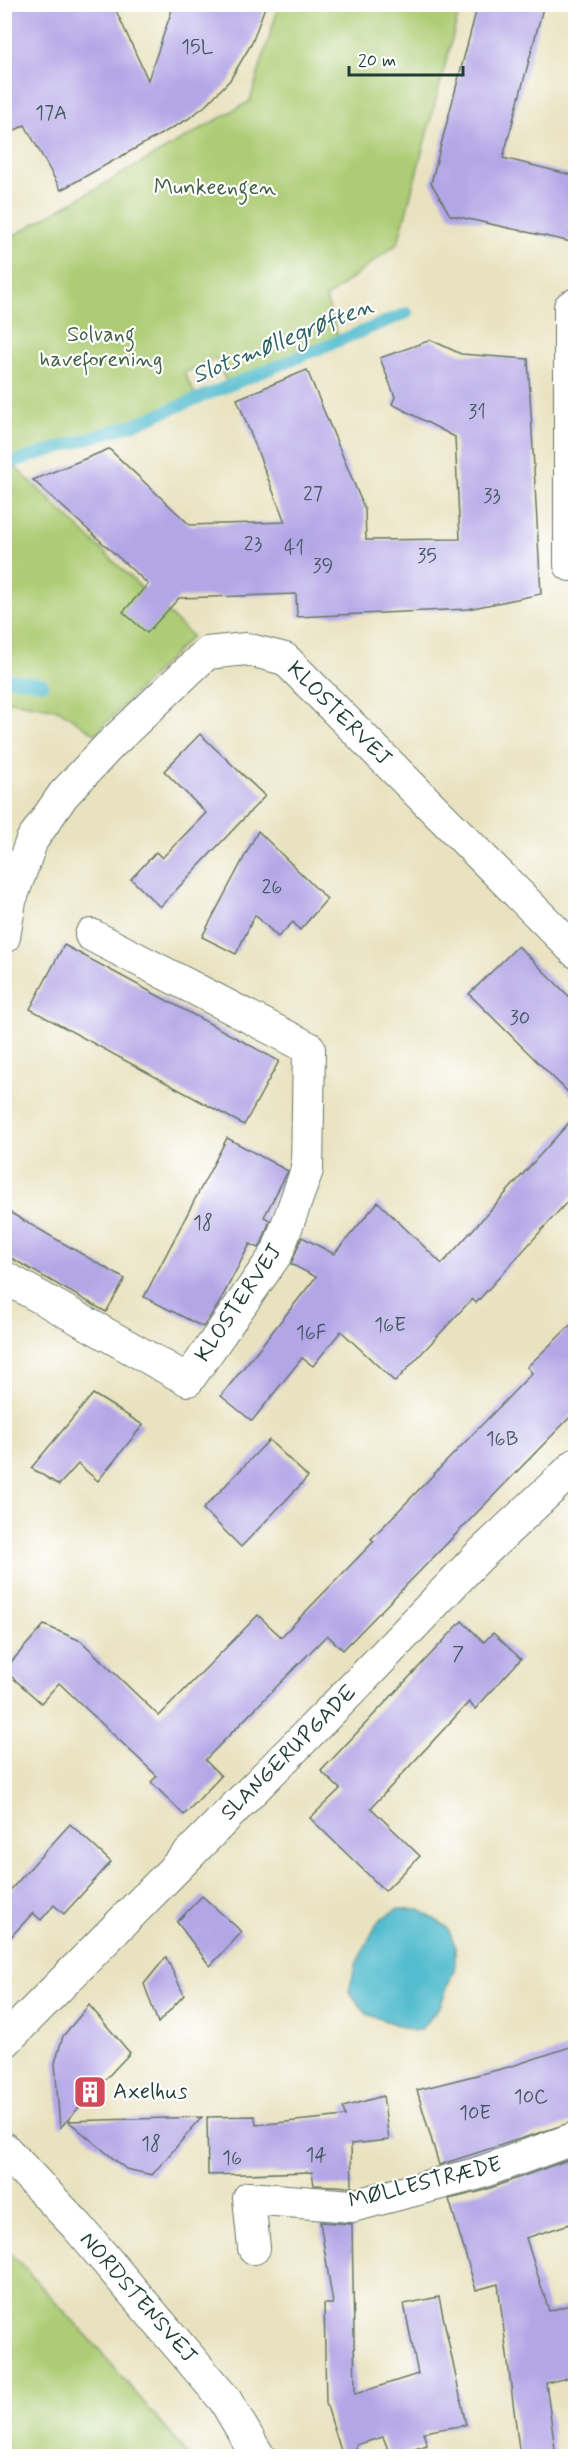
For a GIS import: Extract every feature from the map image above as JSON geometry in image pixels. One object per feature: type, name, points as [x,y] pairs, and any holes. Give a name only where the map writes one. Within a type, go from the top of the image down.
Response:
[{"type":"street","points":[[570,565],[570,307],[576,304]]},
{"type":"street","name":"KLOSTERVEJ","points":[[4,937],[10,901],[32,840],[63,795],[109,746],[207,653],[246,649],[285,659],[576,952]]},
{"type":"street","name":"KLOSTERVEJ","points":[[4,1277],[188,1380],[277,1252],[308,1170],[309,1048],[91,935]]},
{"type":"street","name":"SLANGERUPGADE","points":[[4,2042],[360,1681],[478,1557],[576,1465]]},
{"type":"street","name":"MØLLESTRÆDE","points":[[254,2248],[249,2198],[352,2206],[476,2174],[576,2138]]},
{"type":"street","name":"NORDSTENSVEJ","points":[[4,2149],[77,2226],[225,2400],[258,2457]]},
{"type":"green space","points":[[279,5],[461,5],[398,243],[326,298],[339,341],[228,386],[216,359],[184,373],[198,399],[135,424],[11,463],[192,636],[95,734],[58,709],[5,700],[4,241],[250,101]]},
{"type":"green space","points":[[4,2246],[90,2339],[189,2456],[5,2456]]},
{"type":"water","points":[[397,1909],[418,1909],[447,1927],[455,1945],[455,1967],[440,2006],[421,2029],[414,2031],[367,2014],[349,1991],[356,1964],[379,1920]]},
{"type":"building","points":[[15,4],[113,4],[148,80],[174,4],[266,4],[252,43],[230,80],[205,106],[188,119],[61,190],[25,125],[4,136],[4,11]]},
{"type":"building","points":[[478,4],[544,4],[503,158],[576,176],[576,243],[450,215],[431,183]]},
{"type":"building","points":[[431,340],[461,354],[528,359],[541,594],[468,609],[297,617],[296,594],[179,598],[147,633],[123,612],[148,584],[33,480],[109,449],[190,525],[285,522],[237,399],[307,370],[365,510],[366,540],[460,539],[455,437],[392,404],[395,397],[380,358]]},
{"type":"building","points":[[200,734],[265,796],[160,907],[131,879],[156,852],[162,858],[206,813],[164,771]]},
{"type":"building","points":[[258,831],[327,899],[300,930],[293,922],[278,937],[255,915],[236,954],[202,937]]},
{"type":"building","points":[[64,945],[279,1061],[244,1125],[30,1009]]},
{"type":"building","points":[[518,946],[576,1003],[576,1100],[469,994]]},
{"type":"building","points":[[576,1115],[576,1192],[476,1303],[472,1299],[395,1382],[341,1331],[313,1366],[302,1358],[252,1421],[221,1396],[316,1277],[291,1264],[302,1237],[334,1254],[378,1202],[442,1264]]},
{"type":"building","points":[[227,1138],[288,1171],[264,1217],[270,1220],[261,1245],[259,1248],[250,1244],[218,1305],[203,1327],[144,1297]]},
{"type":"building","points":[[4,1209],[125,1279],[106,1312],[4,1254]]},
{"type":"building","points":[[576,1320],[576,1411],[343,1650],[327,1635],[205,1760],[221,1776],[184,1815],[151,1782],[157,1776],[59,1683],[41,1703],[4,1670],[44,1625],[81,1641],[159,1716],[258,1615],[281,1637],[374,1541],[371,1539],[532,1373],[527,1367]]},
{"type":"building","points":[[93,1394],[143,1425],[98,1481],[78,1464],[59,1485],[31,1468]]},
{"type":"building","points":[[269,1440],[308,1477],[241,1547],[203,1509]]},
{"type":"building","points":[[462,1621],[484,1642],[493,1633],[521,1659],[475,1709],[469,1702],[371,1808],[420,1856],[385,1891],[310,1818],[340,1789],[321,1771]]},
{"type":"building","points":[[70,1824],[111,1862],[64,1914],[54,1905],[41,1920],[33,1913],[4,1944],[4,1897]]},
{"type":"building","points":[[202,1896],[242,1932],[210,1966],[177,1922]]},
{"type":"building","points":[[166,1957],[184,1995],[158,2023],[144,1984]]},
{"type":"building","points":[[89,2005],[130,2053],[60,2128],[55,2063],[63,2036]]},
{"type":"building","points":[[576,2045],[576,2121],[439,2165],[417,2090],[509,2067]]},
{"type":"building","points":[[383,2096],[389,2140],[351,2144],[352,2187],[314,2185],[312,2172],[208,2175],[207,2117],[255,2116],[256,2125],[345,2116],[343,2107]]},
{"type":"building","points":[[202,2117],[152,2175],[126,2169],[68,2121]]},
{"type":"building","points":[[576,2157],[576,2222],[526,2238],[549,2311],[576,2303],[576,2376],[546,2383],[556,2457],[520,2457],[498,2284],[476,2290],[449,2199],[482,2191]]},
{"type":"building","points":[[320,2222],[352,2224],[355,2394],[418,2374],[404,2304],[439,2297],[466,2425],[423,2432],[427,2445],[391,2457],[383,2437],[356,2445],[356,2457],[343,2457],[326,2403],[324,2304],[333,2304]]},
{"type":"waterway","name":"Slotsmøllegrøften","points":[[4,465],[135,424],[407,313]]},
{"type":"waterway","points":[[4,678],[43,684]]},
{"type":"place","name":"Axelhus","points":[[90,2092]]},
{"type":"park label","name":"Munkeengen","points":[[215,188]]},
{"type":"park label","name":"Solvang haveforening","points":[[101,348]]}]
